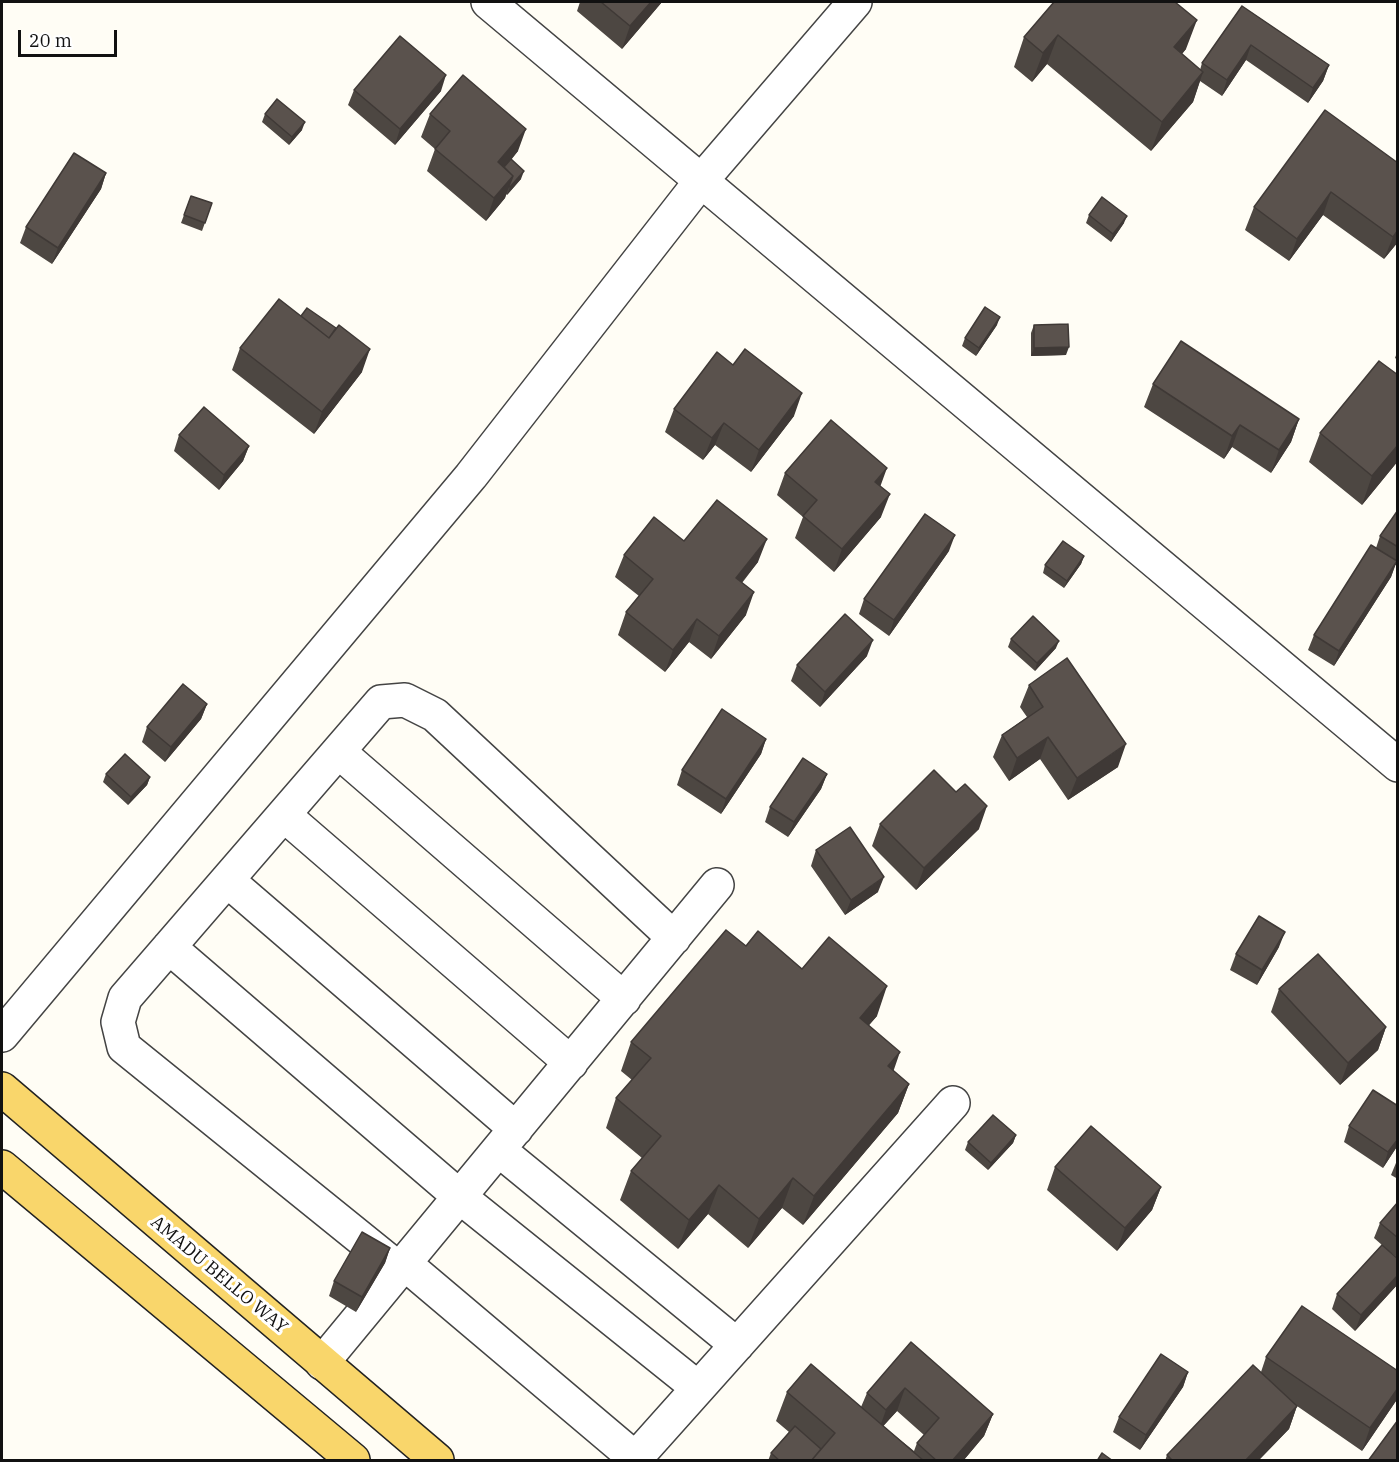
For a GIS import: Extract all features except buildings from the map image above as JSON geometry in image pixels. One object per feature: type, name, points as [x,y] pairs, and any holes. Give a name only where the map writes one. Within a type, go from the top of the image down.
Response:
[{"type":"main road","name":"AMADU BELLO WAY","points":[[2,1089],[437,1461]]},
{"type":"main road","points":[[2,1167],[353,1461]]},
{"type":"street","points":[[488,2],[1398,765]]},
{"type":"street","points":[[2,1035],[471,476],[702,181],[855,2]]},
{"type":"street","points":[[674,938],[435,715],[405,700],[381,702],[125,998],[118,1022],[124,1047],[402,1267],[635,1460],[953,1103]]},
{"type":"street","points":[[339,752],[624,999]]},
{"type":"street","points":[[284,815],[571,1062]]},
{"type":"street","points":[[227,880],[507,1140],[737,1345]]},
{"type":"street","points":[[322,1363],[717,885]]},
{"type":"street","points":[[169,947],[460,1197],[698,1388]]}]
